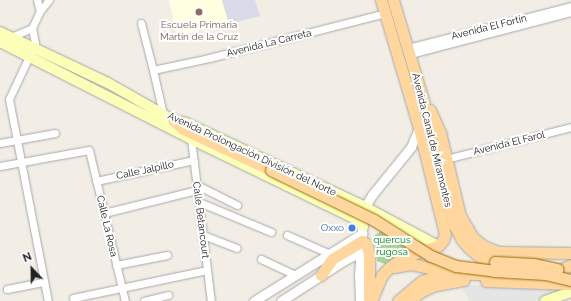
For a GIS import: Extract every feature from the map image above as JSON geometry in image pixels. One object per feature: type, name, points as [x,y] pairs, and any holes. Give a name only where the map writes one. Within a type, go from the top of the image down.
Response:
[{"type":"main road","name":"Avenida Canal de Miramontes","points":[[381,0],[419,128],[445,231],[444,240],[438,246]]},
{"type":"main road","name":"Avenida Canal de Miramontes","points":[[393,0],[409,51],[456,230],[465,244],[474,252],[495,262],[533,264],[571,273]]},
{"type":"main road","name":"Avenida Prolongación División del Norte","points":[[4,38],[31,52],[98,92],[191,140],[358,220],[362,238]]},
{"type":"main road","name":"Avenida Prolongación División del Norte","points":[[31,52],[105,82],[173,120],[186,123],[366,207],[438,246]]},
{"type":"main road","points":[[98,92],[105,82]]},
{"type":"main road","points":[[422,100],[438,126],[460,216],[470,235],[485,247],[499,252],[571,253]]},
{"type":"main road","points":[[173,120],[183,129],[374,220],[431,256],[456,266],[494,271],[545,274],[571,280]]},
{"type":"main road","points":[[348,215],[355,208],[355,202]]},
{"type":"main road","points":[[318,277],[332,259],[362,238],[369,253],[370,301]]},
{"type":"main road","points":[[370,301],[382,276],[398,261],[438,246]]},
{"type":"main road","points":[[382,276],[395,267],[411,264],[454,273],[538,276],[558,272],[571,265]]},
{"type":"main road","points":[[398,301],[412,288],[427,279],[454,273]]},
{"type":"main road","points":[[409,301],[420,292],[436,285],[462,280],[571,284]]},
{"type":"main road","points":[[545,301],[571,292]]},
{"type":"street","points":[[37,0],[40,10]]},
{"type":"street","points":[[48,301],[9,99],[34,43],[32,28],[40,10],[49,0]]},
{"type":"street","name":"Avenida El Fortín","points":[[409,51],[571,6]]},
{"type":"street","name":"Avenida El Fortín","points":[[409,51],[571,12]]},
{"type":"street","name":"Avenida La Carreta","points":[[153,70],[209,58],[385,13]]},
{"type":"street","points":[[141,24],[163,114]]},
{"type":"street","points":[[4,38],[32,28]]},
{"type":"street","name":"Avenida El Farol","points":[[446,159],[571,127]]},
{"type":"street","points":[[360,301],[362,238],[366,207],[372,195],[411,146],[419,128]]},
{"type":"street","points":[[0,144],[54,133]]},
{"type":"street","name":"Calle Betancourt","points":[[191,140],[211,301]]},
{"type":"street","name":"Calle La Rosa","points":[[20,162],[89,150],[125,301]]},
{"type":"street","name":"Calle Jalpillo","points":[[96,181],[194,160]]},
{"type":"street","points":[[0,166],[20,162]]},
{"type":"street","points":[[104,213],[197,188],[237,205]]},
{"type":"street","points":[[199,202],[271,232]]},
{"type":"street","points":[[203,234],[237,248]]},
{"type":"street","points":[[287,235],[328,254]]},
{"type":"street","points":[[254,301],[328,254],[362,238]]},
{"type":"street","points":[[116,265],[167,255]]},
{"type":"street","points":[[261,259],[295,275]]},
{"type":"street","points":[[281,301],[289,298],[318,277],[307,267]]},
{"type":"street","points":[[74,298],[207,270]]},
{"type":"street","points":[[7,289],[44,282]]},
{"type":"street","points":[[144,301],[168,295]]},
{"type":"shaded area","name":"Escuela Primaria Martín de la Cruz","points":[[169,0],[222,0],[229,24],[177,36]]},
{"type":"shaded area","points":[[222,0],[255,0],[260,16],[229,24]]},
{"type":"shaded area","points":[[469,285],[562,288],[564,290],[537,301],[471,301],[462,290]]},
{"type":"green space","name":"quercus rugosa","points":[[389,226],[429,244],[388,265],[377,261],[375,235]]},
{"type":"place","name":"Escuela Primaria Martín de la Cruz","points":[[199,12]]},
{"type":"place","name":"Oxxo","points":[[352,228]]}]
